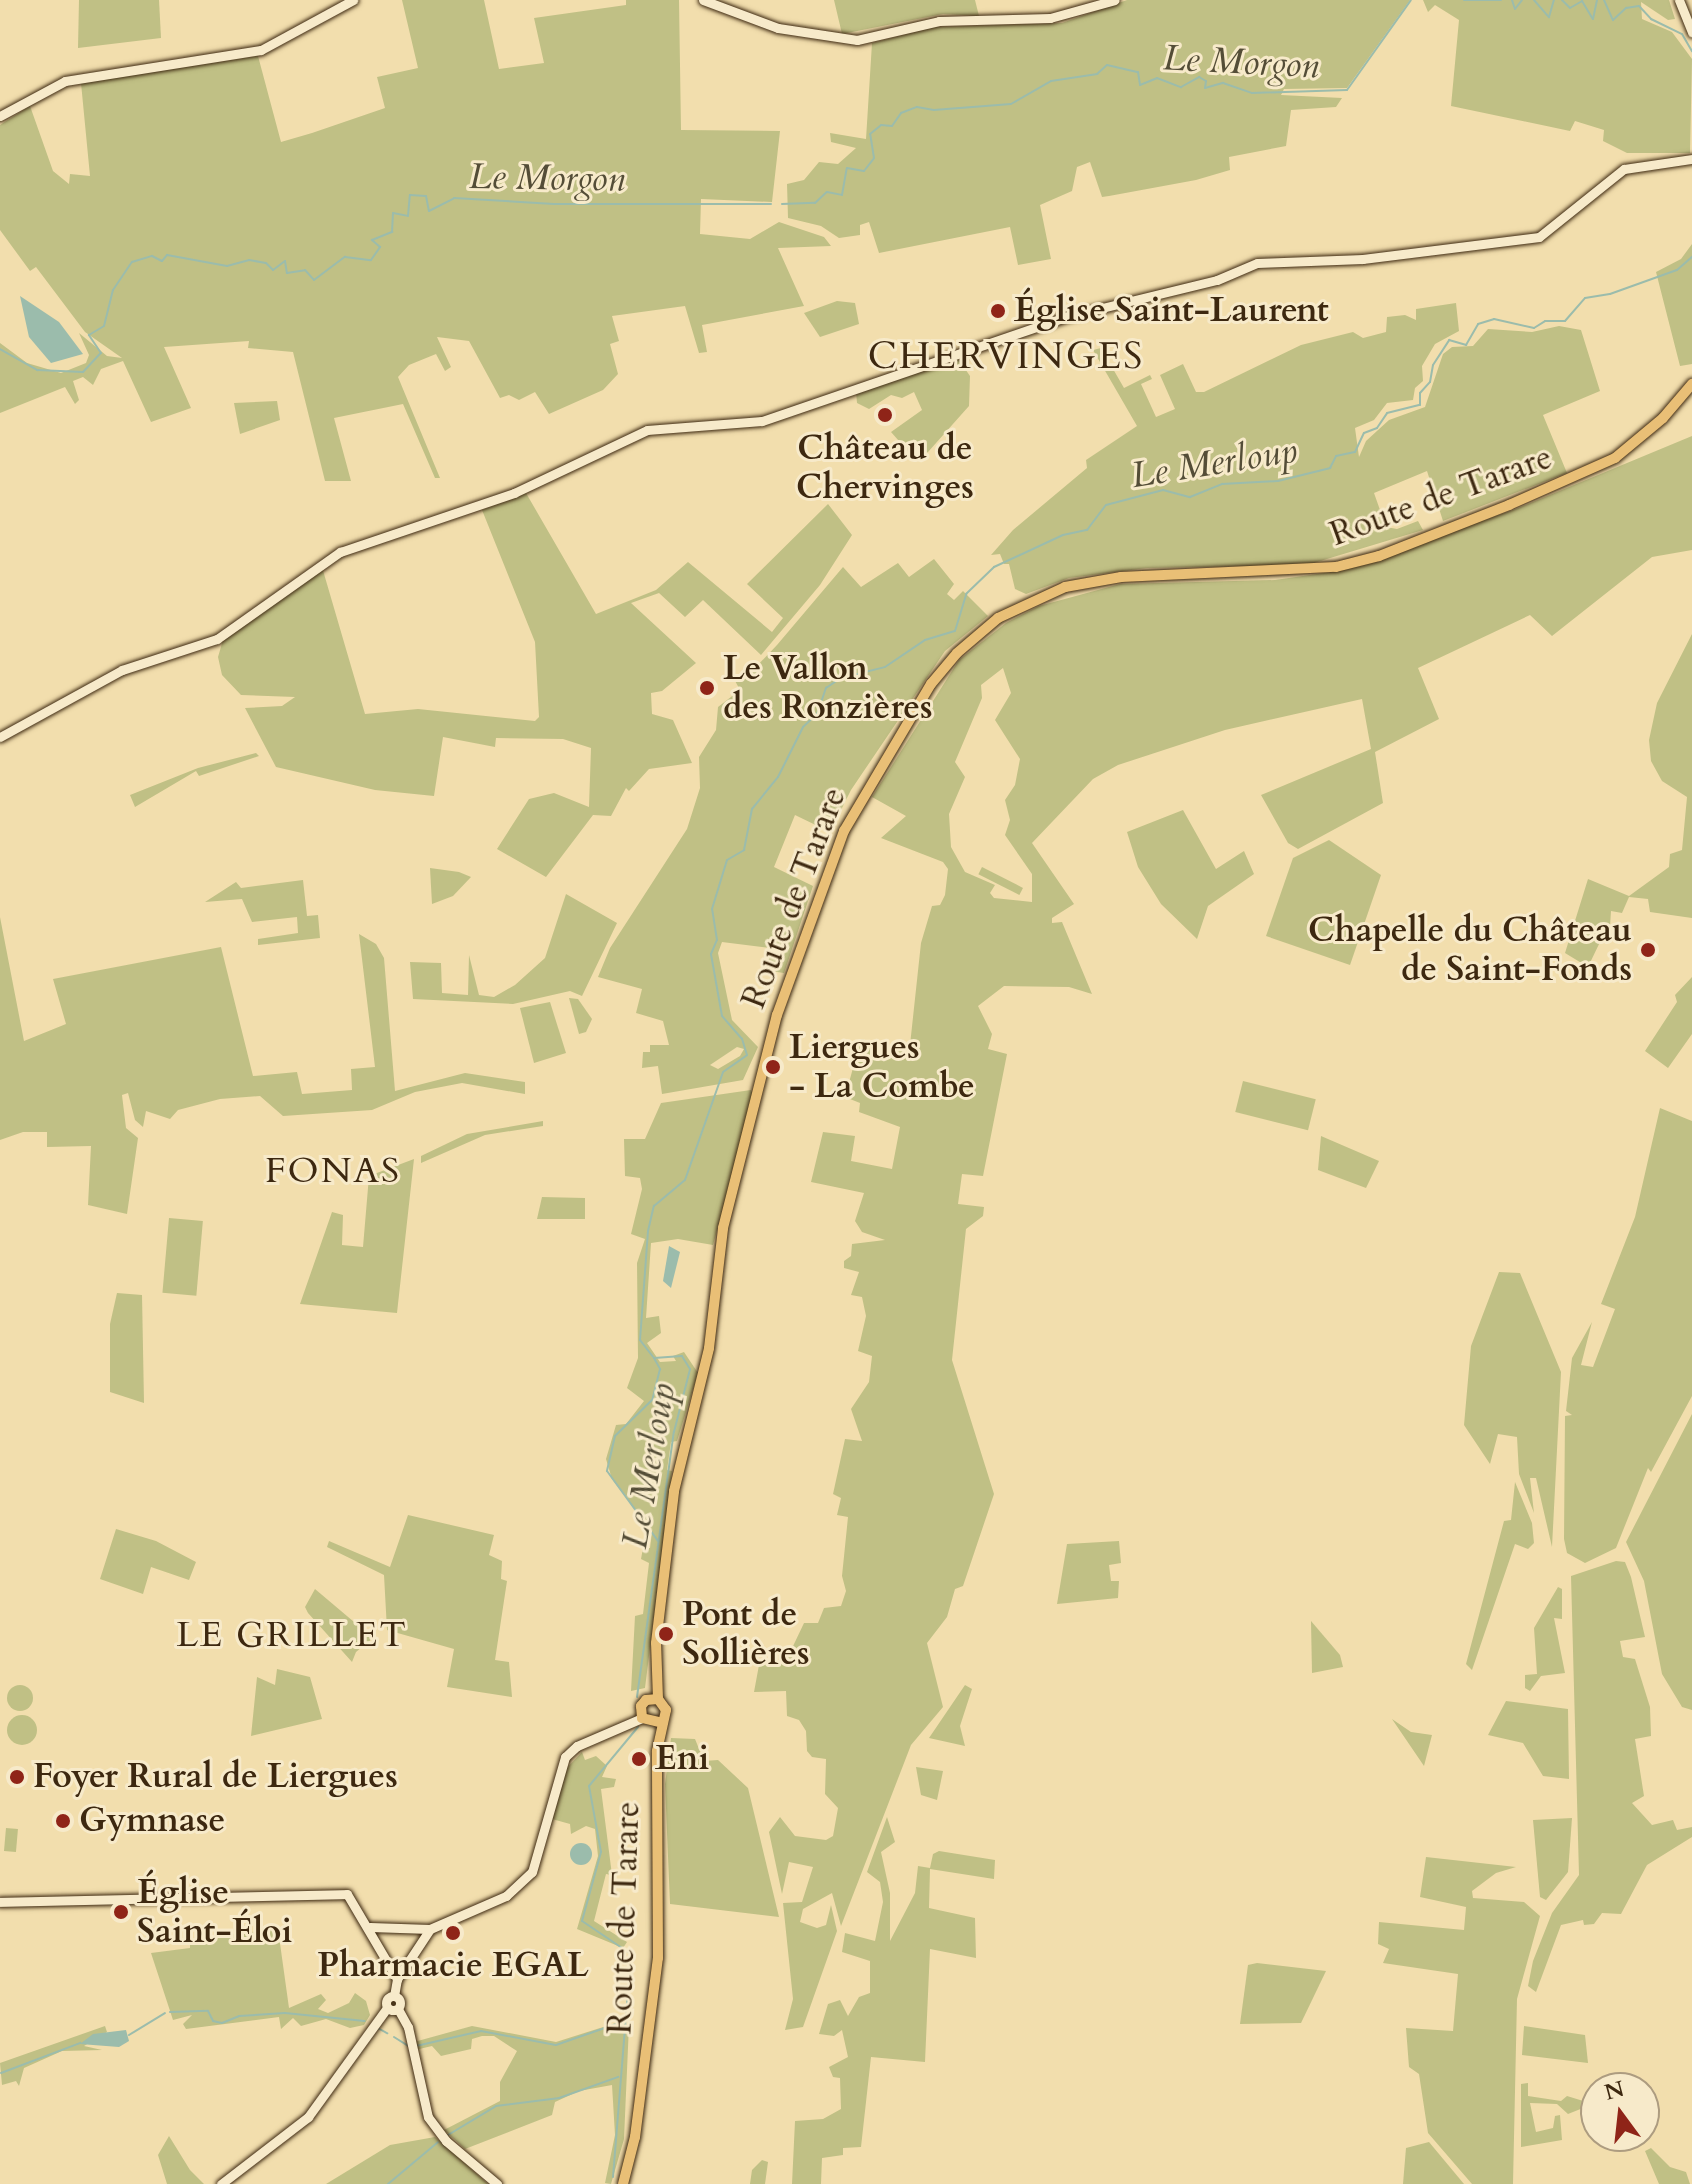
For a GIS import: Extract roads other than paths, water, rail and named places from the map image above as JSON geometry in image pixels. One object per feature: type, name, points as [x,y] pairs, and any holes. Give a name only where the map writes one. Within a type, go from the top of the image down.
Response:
[{"type":"main road","name":"Route de Tarare","points":[[620,2184],[637,2116],[658,1958],[657,1751],[651,1721],[666,1710],[654,1698],[656,1643],[674,1491],[709,1348],[723,1228],[786,982],[862,795],[957,653],[1012,610],[1090,581],[1317,570],[1379,556],[1605,463],[1636,443],[1692,384]]},
{"type":"main road","points":[[651,1721],[641,1706],[654,1698]]},
{"type":"street","points":[[0,116],[49,88],[87,75],[261,50],[353,0]]},
{"type":"street","points":[[703,0],[778,28],[857,40],[939,21],[1058,17],[1115,0]]},
{"type":"street","points":[[1679,0],[1692,33]]},
{"type":"street","points":[[0,737],[122,670],[217,639],[340,552],[497,499],[647,430],[762,421],[1069,316],[1271,261],[1363,259],[1539,237],[1624,169],[1692,159]]},
{"type":"street","points":[[370,1927],[430,1929],[522,1886],[537,1862],[565,1757],[577,1746],[651,1721]]},
{"type":"street","points":[[0,1902],[343,1893],[370,1927],[397,1979]]},
{"type":"street","points":[[221,2184],[308,2117],[399,2000],[394,1996],[397,1979],[430,1929]]},
{"type":"street","points":[[392,2008],[411,2046],[428,2117],[446,2141],[497,2184]]},
{"type":"waterway","name":"Le Morgon","points":[[782,204],[815,203],[827,192],[842,195],[847,168],[864,171],[874,158],[870,134],[881,125],[892,126],[901,113],[917,107],[934,110],[1011,104],[1051,81],[1097,74],[1107,65],[1138,72],[1140,85],[1157,78],[1181,87],[1199,77],[1206,81],[1205,88],[1223,83],[1252,93],[1347,90],[1411,0]]},
{"type":"waterway","name":"Le Morgon","points":[[1464,0],[1501,0]]},
{"type":"waterway","name":"Le Morgon","points":[[1512,0],[1515,9],[1522,0]]},
{"type":"waterway","name":"Le Morgon","points":[[1534,0],[1549,17],[1554,0]]},
{"type":"waterway","name":"Le Morgon","points":[[1562,0],[1570,8],[1582,1],[1593,19],[1597,0]]},
{"type":"waterway","name":"Le Morgon","points":[[1604,0],[1613,20],[1626,8],[1639,6],[1651,19],[1682,34],[1692,51]]},
{"type":"waterway","name":"Le Morgon","points":[[0,349],[37,370],[83,372],[101,353],[89,335],[104,326],[113,290],[132,262],[152,256],[162,261],[167,255],[227,266],[249,260],[266,263],[273,270],[285,261],[287,273],[305,270],[314,280],[345,257],[371,260],[380,247],[372,240],[392,232],[393,213],[408,216],[410,195],[426,196],[429,211],[454,198],[554,204],[771,204]]},
{"type":"waterway","name":"Le Merloup","points":[[637,1697],[674,1432],[690,1369],[682,1356],[654,1358],[640,1340],[648,1231],[654,1206],[685,1180],[723,1072],[747,1055],[742,1039],[722,1016],[711,954],[717,940],[712,909],[727,860],[744,850],[752,809],[778,777],[803,727],[817,714],[826,688],[841,678],[885,667],[925,640],[955,631],[966,594],[994,567],[1063,535],[1087,530],[1106,505],[1163,490],[1190,497],[1222,484],[1278,481],[1330,468],[1336,456],[1355,452],[1364,433],[1377,428],[1387,413],[1420,405],[1420,393],[1430,382],[1433,365],[1449,340],[1466,345],[1478,324],[1494,319],[1534,328],[1545,321],[1565,321],[1585,298],[1610,294],[1677,270],[1692,257]]},
{"type":"waterway","points":[[654,1358],[660,1369],[652,1400],[615,1436],[607,1471],[658,1541]]},
{"type":"waterway","name":"Le Merloup","points":[[613,2177],[631,1954],[582,1921],[601,1852],[589,1786],[638,1727]]},
{"type":"waterway","points":[[170,2012],[208,2011],[213,2021],[222,2023],[239,2016],[285,2013],[365,2021]]},
{"type":"waterway","points":[[129,2035],[165,2013]]},
{"type":"waterway","points":[[416,2046],[481,2031],[556,2045],[622,2022]]},
{"type":"waterway","points":[[376,2027],[387,2033]]},
{"type":"waterway","points":[[394,2037],[410,2047]]},
{"type":"waterway","points":[[1,2073],[80,2043]]},
{"type":"waterway","points":[[448,2135],[496,2106],[559,2098],[618,2077]]},
{"type":"waterway","points":[[388,2184],[438,2142]]},
{"type":"place","name":"Église Saint-Laurent","points":[[998,311]]},
{"type":"place","name":"Château de Chervinges","points":[[885,415]]},
{"type":"place","name":"Le Vallon des Ronzières","points":[[707,688]]},
{"type":"place","name":"Chapelle du Château de Saint-Fonds","points":[[1648,950]]},
{"type":"place","name":"Liergues - La Combe","points":[[773,1067]]},
{"type":"place","name":"Pont de Sollières","points":[[666,1634]]},
{"type":"place","name":"Eni","points":[[639,1759]]},
{"type":"place","name":"Foyer Rural de Liergues","points":[[17,1777]]},
{"type":"place","name":"Gymnase","points":[[63,1821]]},
{"type":"place","name":"Église Saint-Éloi","points":[[121,1912]]},
{"type":"place","name":"Pharmacie EGAL","points":[[453,1933]]},
{"type":"district","name":"CHERVINGES","points":[[1006,357]]},
{"type":"district","name":"FONAS","points":[[333,1171]]},
{"type":"district","name":"LE GRILLET","points":[[292,1635]]}]
